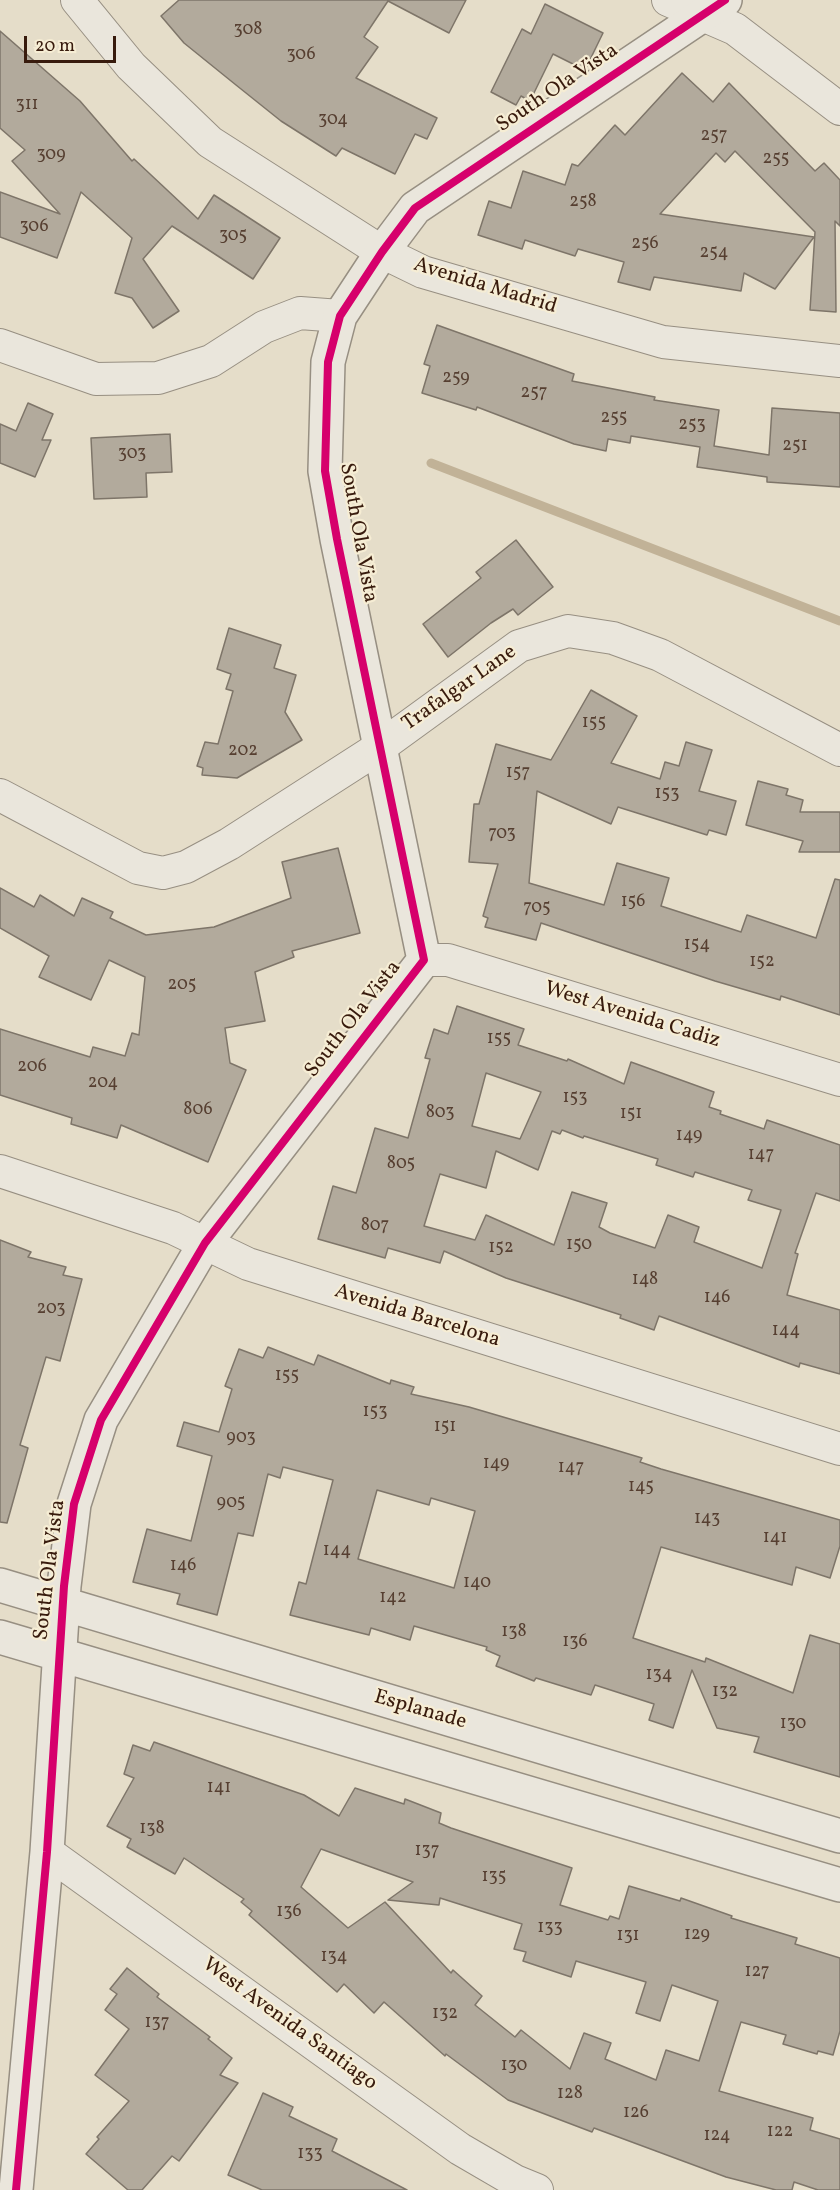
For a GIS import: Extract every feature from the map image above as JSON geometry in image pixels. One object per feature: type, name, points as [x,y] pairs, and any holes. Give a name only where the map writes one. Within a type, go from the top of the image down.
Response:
[{"type":"street","name":"Avenida Madrid","points":[[76,0],[131,66],[210,142],[381,252],[423,272],[663,342],[840,361]]},
{"type":"street","points":[[668,0],[713,7],[735,29],[840,109]]},
{"type":"street","name":"South Ola Vista","points":[[16,2190],[47,1852],[62,1605],[74,1504],[101,1420],[205,1243],[424,960],[325,471],[328,362],[340,316],[381,252],[414,208],[713,7]]},
{"type":"street","points":[[0,345],[96,379],[158,378],[211,361],[264,327],[300,313],[340,316]]},
{"type":"street","name":"Trafalgar Lane","points":[[0,795],[138,868],[163,873],[186,867],[229,844],[380,747],[519,646],[568,631],[613,638],[660,655],[840,750]]},
{"type":"street","name":"West Avenida Cadiz","points":[[424,960],[448,960],[840,1080]]},
{"type":"street","name":"Avenida Barcelona","points":[[0,1172],[172,1228],[248,1264],[840,1449]]},
{"type":"street","name":"Esplanade","points":[[0,1585],[840,1836]]},
{"type":"street","points":[[0,1637],[840,1885]]},
{"type":"street","points":[[474,1777],[489,1731]]},
{"type":"street","name":"West Avenida Santiago","points":[[47,1852],[460,2149],[515,2181],[537,2190]]},
{"type":"building","points":[[179,0],[466,0],[449,33],[388,1],[364,37],[378,47],[356,78],[437,118],[427,139],[415,134],[395,174],[342,148],[336,156],[281,121],[236,85],[184,43],[161,16]]},
{"type":"building","points":[[545,4],[603,33],[585,70],[553,54],[530,101],[521,96],[516,105],[491,92],[522,29],[531,34]]},
{"type":"building","points":[[0,31],[80,101],[132,161],[134,159],[198,219],[214,195],[280,238],[253,279],[172,226],[143,259],[179,311],[153,328],[132,298],[115,293],[132,238],[81,192],[57,258],[0,237],[0,192],[60,214],[12,161],[25,150],[0,128]]},
{"type":"building","points":[[682,73],[713,102],[729,83],[815,171],[824,163],[840,180],[840,226],[835,221],[836,312],[810,310],[815,232],[735,151],[725,162],[716,153],[660,214],[814,237],[775,289],[744,273],[741,291],[654,277],[650,290],[618,282],[624,262],[578,249],[575,256],[525,240],[522,249],[478,235],[489,201],[511,208],[523,171],[565,185],[572,164],[578,166],[615,125],[625,135]]},
{"type":"building","points":[[437,325],[574,374],[572,381],[655,397],[654,400],[719,410],[714,446],[769,455],[772,408],[840,413],[840,487],[767,482],[767,477],[697,467],[700,447],[631,436],[630,443],[608,439],[606,451],[574,444],[477,407],[476,410],[422,393],[430,366],[424,364]]},
{"type":"building","points":[[28,403],[53,414],[42,440],[51,440],[35,477],[0,463],[0,424],[16,431]]},
{"type":"building","points":[[170,434],[172,472],[146,473],[147,497],[94,499],[91,438]]},
{"type":"building","points":[[516,540],[553,587],[518,615],[513,609],[491,623],[448,657],[423,624],[481,578],[476,572]]},
{"type":"building","points":[[229,628],[281,645],[274,668],[296,675],[285,712],[302,740],[237,778],[202,775],[203,768],[197,766],[205,742],[218,744],[233,691],[226,689],[231,674],[217,669]]},
{"type":"building","points":[[591,690],[637,716],[611,763],[660,779],[665,762],[679,766],[686,742],[712,750],[699,791],[736,801],[726,835],[709,830],[707,835],[618,807],[611,824],[537,791],[529,883],[604,905],[617,863],[669,878],[661,906],[741,932],[747,915],[816,938],[835,879],[840,880],[840,1015],[781,996],[780,1000],[715,981],[541,923],[536,940],[485,927],[488,918],[483,916],[498,864],[469,862],[474,804],[479,804],[496,744],[551,760]]},
{"type":"building","points":[[758,781],[788,789],[786,795],[803,800],[800,812],[840,812],[840,852],[799,852],[803,841],[746,825]]},
{"type":"building","points":[[338,848],[360,933],[292,951],[294,957],[255,972],[265,1021],[225,1028],[230,1063],[246,1070],[208,1162],[121,1125],[117,1138],[71,1124],[72,1118],[0,1095],[0,1029],[90,1057],[93,1047],[125,1056],[132,1033],[139,1035],[145,977],[109,960],[91,1000],[39,977],[49,956],[0,928],[0,888],[34,907],[40,895],[74,916],[82,898],[113,912],[110,918],[146,935],[214,927],[291,898],[282,862]]},
{"type":"building","points":[[457,1006],[524,1029],[518,1045],[567,1061],[568,1059],[624,1084],[631,1062],[714,1092],[709,1107],[721,1111],[720,1114],[764,1129],[767,1120],[840,1145],[840,1201],[816,1193],[795,1253],[798,1254],[787,1295],[840,1310],[840,1374],[800,1363],[799,1367],[659,1316],[654,1330],[620,1318],[621,1315],[506,1278],[444,1251],[440,1263],[388,1248],[385,1258],[318,1239],[333,1186],[356,1193],[375,1128],[408,1138],[430,1059],[425,1058],[434,1029],[448,1034]],"holes":[[[486,1073],[541,1092],[520,1139],[472,1126]],[[562,1130],[658,1159],[656,1165],[693,1177],[695,1172],[752,1190],[748,1200],[781,1210],[762,1268],[694,1242],[699,1227],[668,1215],[655,1248],[610,1233],[599,1227],[607,1203],[572,1192],[554,1245],[486,1215],[475,1240],[424,1226],[440,1174],[486,1188],[496,1151],[538,1170],[552,1131],[560,1134]]]},
{"type":"building","points":[[0,1240],[31,1252],[28,1257],[66,1267],[63,1275],[82,1279],[60,1361],[46,1357],[20,1445],[28,1448],[7,1523],[0,1522]]},
{"type":"building","points":[[268,1347],[314,1365],[318,1355],[390,1384],[391,1380],[414,1387],[411,1394],[469,1407],[602,1446],[642,1458],[640,1462],[661,1469],[840,1520],[840,1546],[830,1578],[796,1567],[792,1585],[661,1547],[633,1638],[705,1662],[706,1658],[793,1693],[810,1635],[840,1644],[840,1777],[754,1752],[759,1737],[717,1728],[692,1670],[673,1728],[649,1720],[654,1704],[595,1685],[591,1695],[536,1678],[534,1681],[496,1666],[500,1656],[486,1650],[487,1647],[414,1626],[410,1640],[371,1628],[369,1635],[290,1615],[299,1582],[306,1584],[333,1480],[283,1467],[280,1478],[268,1474],[253,1536],[238,1533],[217,1615],[177,1604],[180,1594],[133,1582],[147,1529],[191,1541],[212,1456],[177,1446],[184,1422],[219,1432],[232,1389],[225,1386],[239,1349],[263,1358]],"holes":[[[377,1490],[429,1505],[431,1498],[475,1511],[454,1588],[358,1559]]]},
{"type":"building","points":[[154,1742],[304,1795],[339,1816],[355,1788],[404,1804],[405,1799],[441,1813],[439,1823],[451,1828],[572,1868],[560,1905],[608,1920],[610,1916],[619,1919],[629,1886],[680,1901],[681,1898],[732,1916],[731,1918],[797,1938],[795,1944],[840,1958],[840,2031],[833,2055],[818,2051],[817,2054],[783,2044],[786,2035],[741,2022],[719,2091],[813,2118],[810,2130],[840,2139],[840,2190],[818,2190],[794,2182],[792,2190],[776,2190],[726,2177],[594,2128],[592,2132],[508,2100],[446,2054],[445,2056],[384,2002],[374,2013],[344,1984],[337,1992],[249,1915],[252,1911],[241,1902],[244,1899],[184,1858],[175,1874],[127,1847],[131,1839],[107,1826],[134,1778],[124,1774],[133,1745],[150,1751]],"holes":[[[321,1849],[413,1882],[388,1900],[439,1905],[440,1898],[522,1924],[514,1949],[526,1952],[523,1961],[571,1977],[576,1961],[646,1982],[636,2013],[660,2021],[672,1985],[718,2001],[699,2061],[666,2050],[656,2080],[605,2059],[611,2043],[584,2033],[570,2069],[521,2030],[515,2037],[475,2005],[482,1996],[453,1970],[451,1973],[385,1902],[348,1928],[301,1887]]]},
{"type":"building","points":[[127,1968],[159,1994],[157,1997],[210,2037],[208,2039],[232,2058],[220,2075],[238,2083],[179,2161],[172,2156],[142,2190],[128,2190],[86,2154],[99,2139],[97,2137],[129,2101],[95,2075],[129,2029],[105,2010],[117,1994],[110,1989]]},
{"type":"building","points":[[263,2093],[293,2107],[289,2116],[337,2139],[332,2151],[407,2190],[262,2190],[228,2175]]},
{"type":"waterway","points":[[431,463],[840,621]]},
{"type":"cycle path","points":[[16,2190],[47,1852],[64,1586],[74,1504],[101,1420],[205,1243],[424,960],[325,471],[328,362],[340,316],[382,252],[415,208],[725,0]]}]
